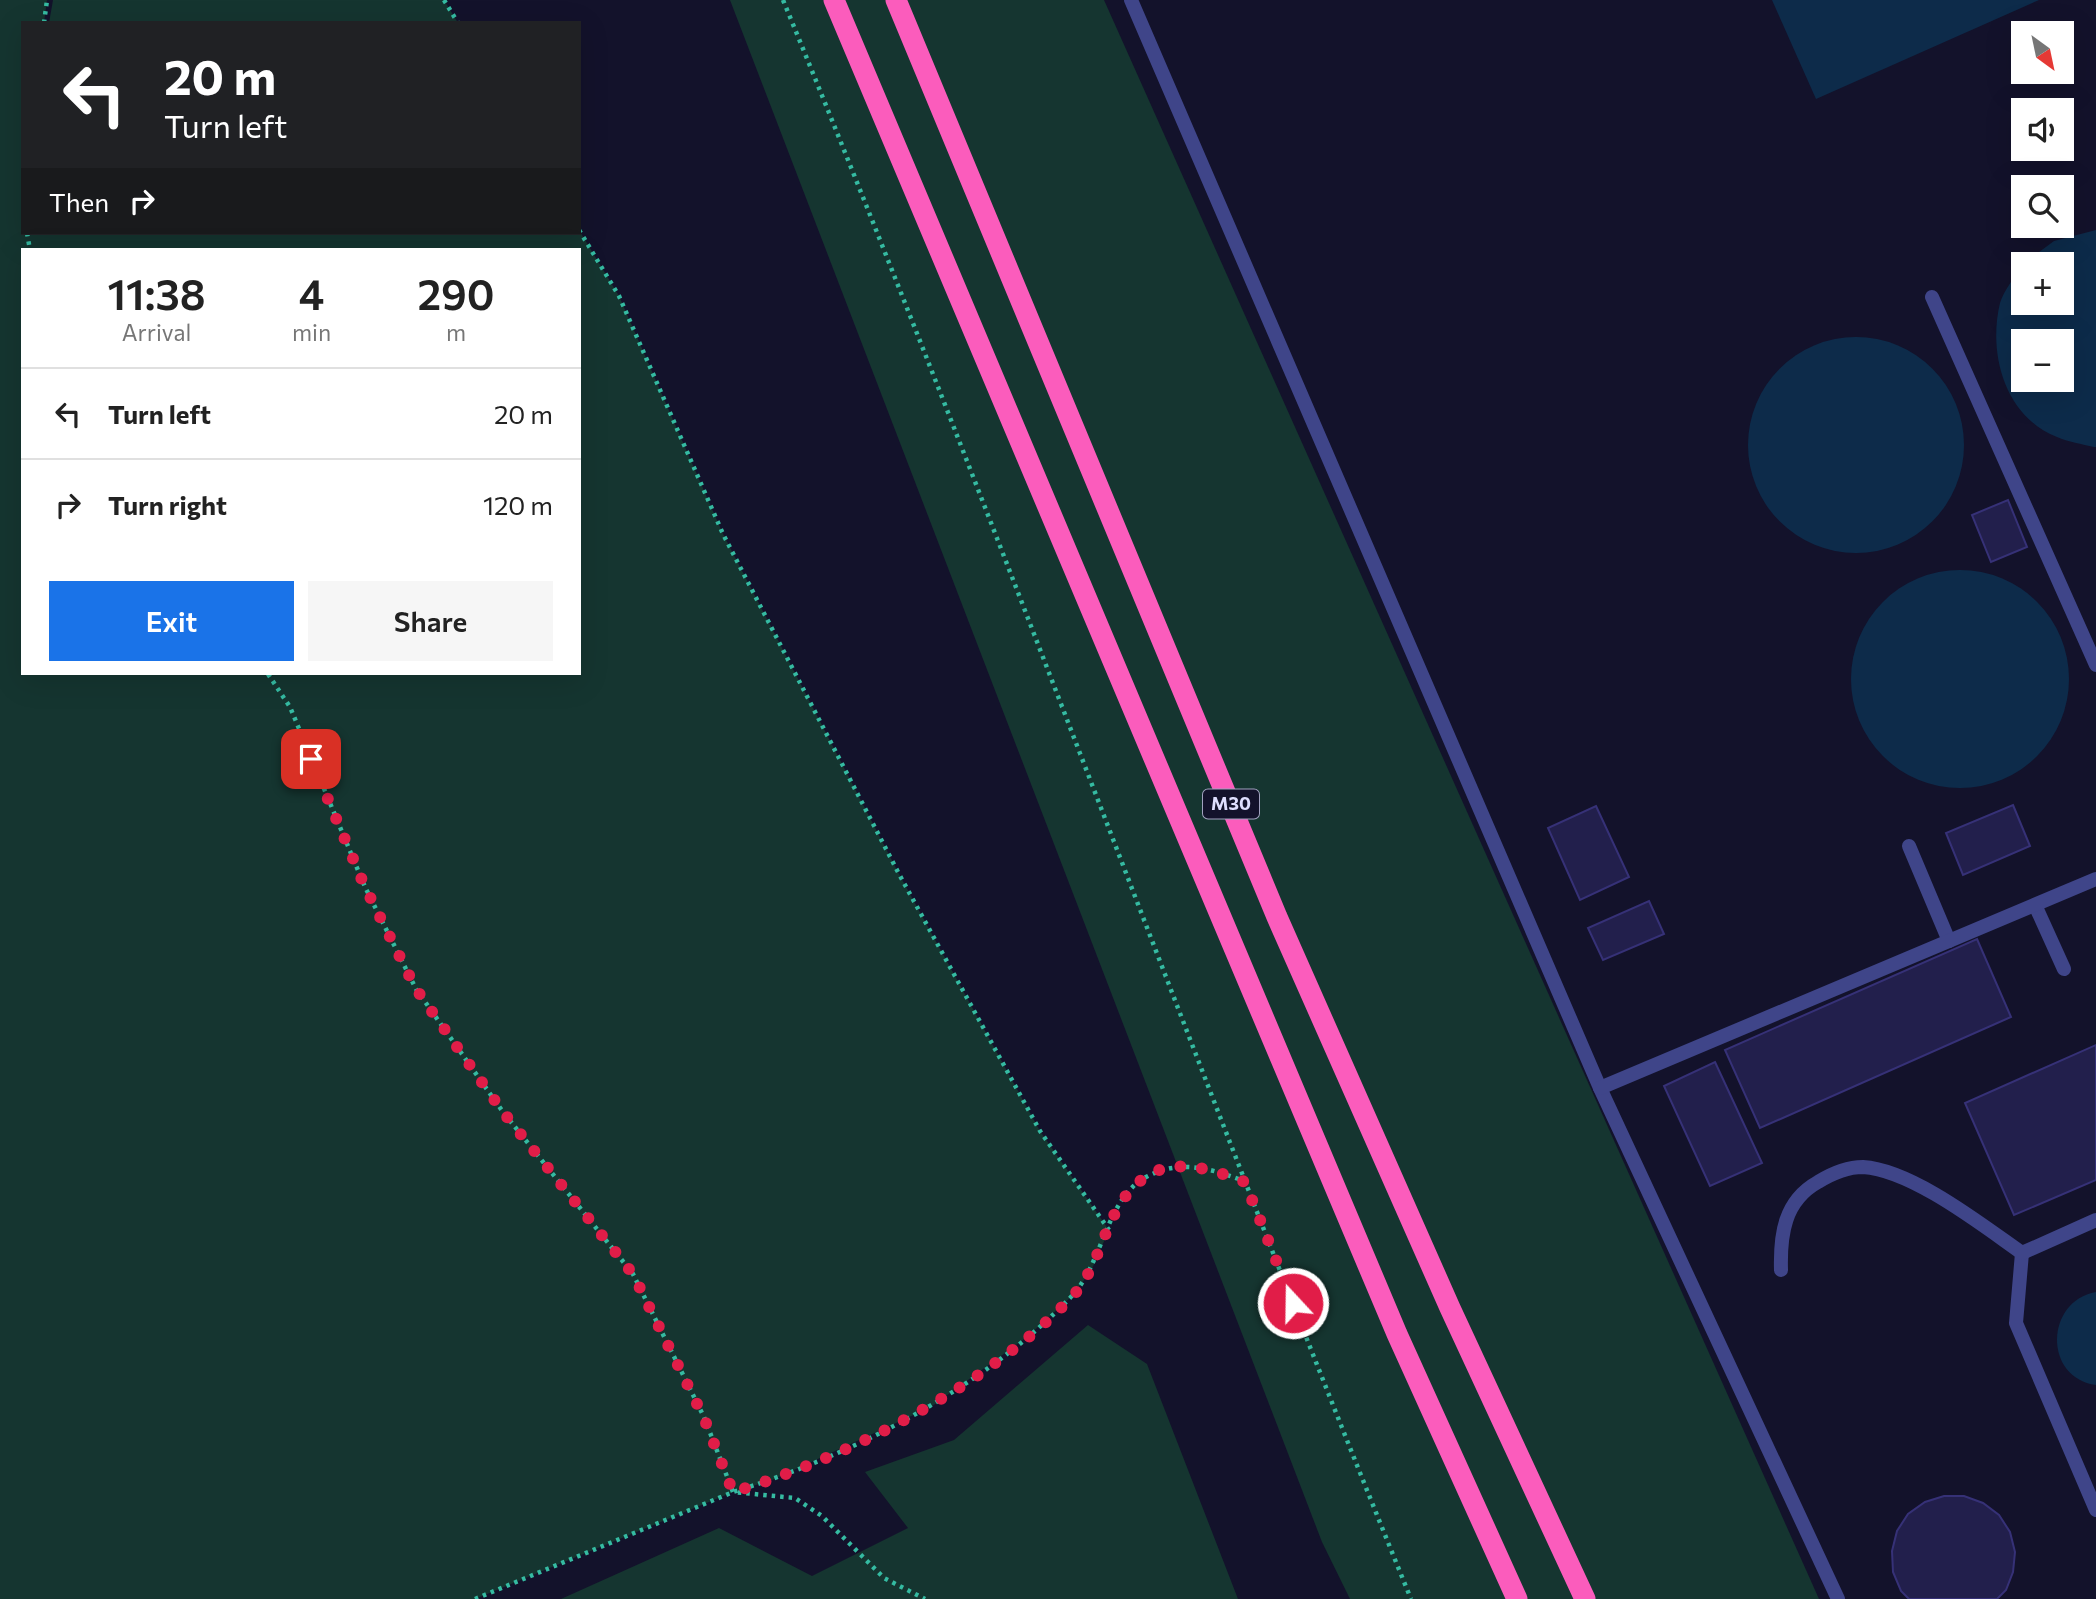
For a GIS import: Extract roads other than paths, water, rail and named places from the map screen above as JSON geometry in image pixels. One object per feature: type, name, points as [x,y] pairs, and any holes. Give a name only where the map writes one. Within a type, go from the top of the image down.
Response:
[{"type":"highway","name":"M30","points":[[834,0],[1370,1271],[1517,1599]]},
{"type":"highway","name":"M30","points":[[896,0],[1277,916],[1450,1308],[1585,1599]]},
{"type":"lane","points":[[1131,0],[1600,1087],[1838,1599]]},
{"type":"lane","points":[[1932,297],[2096,665]]},
{"type":"lane","points":[[1909,846],[1949,941]]},
{"type":"lane","points":[[1600,1087],[2096,879]]},
{"type":"lane","points":[[2035,905],[2064,969]]},
{"type":"lane","points":[[1781,1270],[1780,1242],[1786,1216],[1805,1189],[1833,1173],[1861,1167],[1889,1172],[1952,1204],[2022,1253]]},
{"type":"lane","points":[[2022,1253],[2096,1220]]},
{"type":"lane","points":[[2022,1253],[2016,1323],[2096,1510]]},
{"type":"water","points":[[1772,0],[2039,0],[1816,99]]},
{"type":"water","points":[[2096,230],[2096,447],[2061,439],[2039,427],[2024,414],[2004,381],[1996,342],[1997,322],[2000,303],[2011,282],[2011,315],[2074,315],[2074,252],[2039,252],[2054,241],[2074,238],[2074,236]]},
{"type":"water","points":[[1856,337],[1897,345],[1916,355],[1932,369],[1946,385],[1956,404],[1964,445],[1956,486],[1946,505],[1932,521],[1916,535],[1897,545],[1856,553],[1815,545],[1796,535],[1780,521],[1766,505],[1756,486],[1748,445],[1756,404],[1766,385],[1780,369],[1796,355],[1815,345]]},
{"type":"water","points":[[1971,570],[2002,578],[2021,588],[2037,602],[2051,618],[2061,637],[2069,679],[2061,721],[2051,740],[2037,756],[2021,770],[2002,780],[1971,788],[1949,788],[1918,780],[1899,770],[1869,740],[1859,721],[1853,700],[1851,668],[1859,637],[1869,618],[1899,588],[1918,578],[1939,572]]},
{"type":"water","points":[[2096,1292],[2096,1385],[2079,1379],[2066,1369],[2059,1355],[2057,1339],[2067,1309],[2079,1298]]}]
